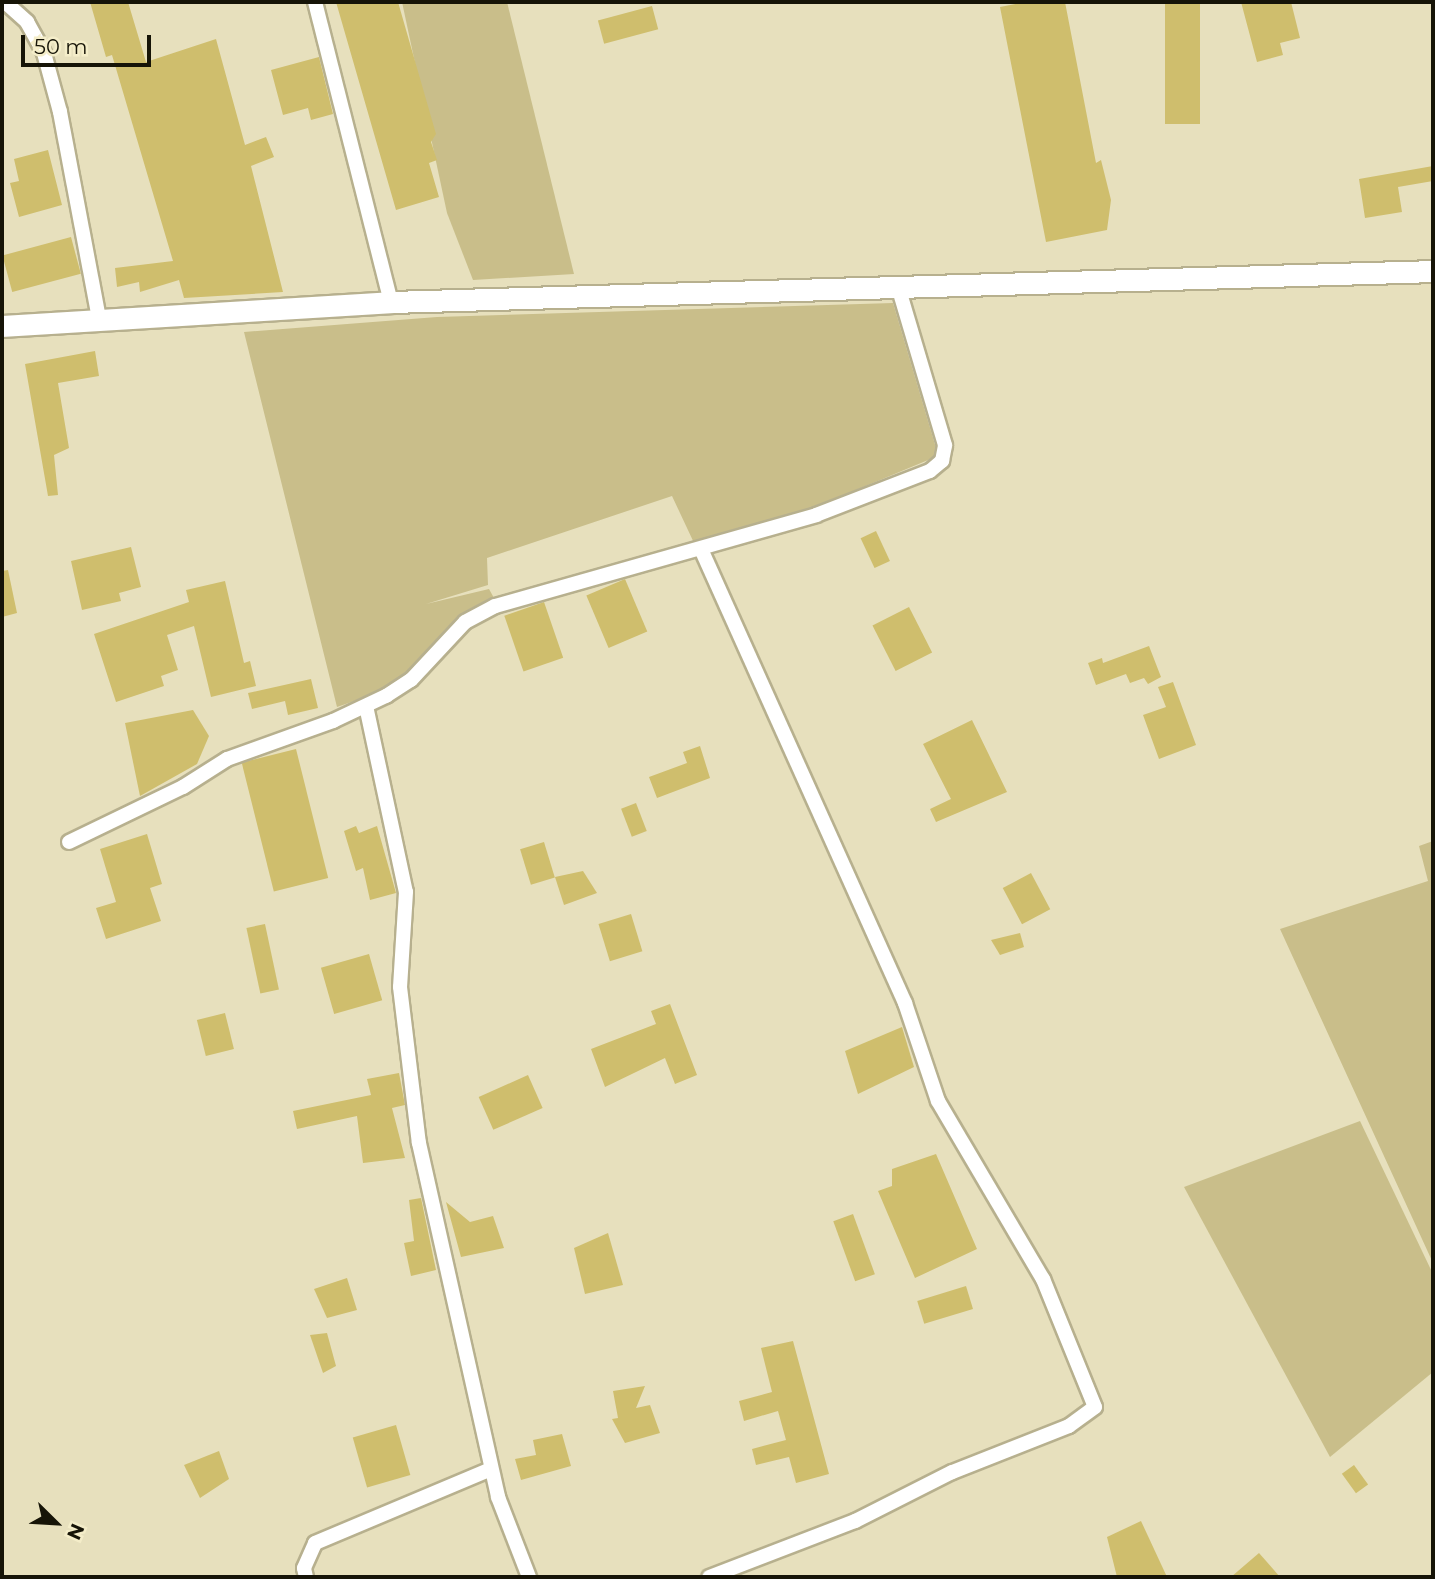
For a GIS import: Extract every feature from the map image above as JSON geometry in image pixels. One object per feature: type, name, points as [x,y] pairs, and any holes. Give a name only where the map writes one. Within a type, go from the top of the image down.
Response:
[{"type":"street","points":[[5,2],[26,22],[44,53],[60,112],[99,318]]},
{"type":"street","points":[[315,2],[391,302]]},
{"type":"street","points":[[2,326],[391,302],[1433,271]]},
{"type":"street","points":[[69,842],[183,787],[227,759],[366,706],[411,680],[465,622],[495,606],[816,515],[930,471],[942,461],[945,445],[898,286]]},
{"type":"street","points":[[701,549],[905,1003],[938,1101],[1043,1279],[1095,1407],[1069,1426],[953,1472],[855,1521],[709,1577]]},
{"type":"street","points":[[366,706],[406,892],[400,987],[419,1143],[491,1469],[529,1577]]},
{"type":"street","points":[[306,1577],[308,1554],[316,1543],[355,1522],[491,1469]]},
{"type":"shaded area","points":[[402,2],[507,2],[574,274],[473,280],[447,213]]},
{"type":"shaded area","points":[[893,303],[936,448],[933,458],[791,517],[695,545],[672,496],[487,558],[488,585],[426,604],[489,589],[494,598],[466,614],[417,663],[380,692],[337,707],[244,332],[437,317]]},
{"type":"shaded area","points":[[1433,841],[1433,1263],[1280,929],[1428,881],[1419,846]]},
{"type":"shaded area","points":[[1360,1121],[1433,1274],[1433,1372],[1330,1457],[1184,1187]]},
{"type":"building","points":[[90,2],[128,2],[146,62],[216,39],[245,145],[266,137],[274,157],[251,166],[283,292],[184,298],[179,280],[140,292],[139,282],[117,287],[115,268],[173,261],[112,55],[106,57]]},
{"type":"building","points":[[336,2],[398,2],[436,134],[431,142],[437,160],[429,163],[439,197],[396,210]]},
{"type":"building","points":[[1025,2],[1065,2],[1096,163],[1101,160],[1111,200],[1107,230],[1046,242],[1000,7]]},
{"type":"building","points":[[1165,2],[1200,2],[1200,124],[1165,124]]},
{"type":"building","points":[[1241,2],[1291,2],[1300,38],[1280,43],[1283,55],[1257,62]]},
{"type":"building","points":[[652,6],[658,29],[604,44],[598,20]]},
{"type":"building","points":[[319,57],[333,114],[311,120],[308,108],[283,115],[271,70]]},
{"type":"building","points":[[48,150],[62,205],[19,217],[10,183],[19,181],[14,159]]},
{"type":"building","points":[[1433,166],[1433,181],[1398,187],[1402,212],[1365,218],[1359,179]]},
{"type":"building","points":[[71,237],[81,274],[12,292],[2,255]]},
{"type":"building","points":[[95,351],[99,376],[58,383],[69,448],[54,455],[58,495],[48,496],[25,364]]},
{"type":"building","points":[[876,531],[890,561],[875,568],[861,538]]},
{"type":"building","points":[[131,547],[141,587],[119,593],[121,601],[82,610],[71,561]]},
{"type":"building","points":[[8,570],[17,613],[2,617],[2,571]]},
{"type":"building","points":[[625,579],[647,631],[609,648],[586,595]]},
{"type":"building","points":[[225,581],[244,663],[250,661],[256,686],[211,697],[194,626],[167,635],[178,670],[161,676],[164,686],[116,702],[94,634],[189,602],[186,590]]},
{"type":"building","points":[[544,602],[563,658],[523,671],[504,616]]},
{"type":"building","points":[[909,607],[932,652],[896,671],[872,626]]},
{"type":"building","points":[[1149,646],[1161,677],[1148,684],[1144,678],[1130,683],[1126,674],[1096,685],[1088,663],[1102,658],[1103,663]]},
{"type":"building","points":[[311,679],[318,708],[288,715],[285,701],[252,709],[248,693]]},
{"type":"building","points":[[1173,682],[1196,745],[1159,759],[1143,715],[1166,707],[1158,687]]},
{"type":"building","points":[[193,710],[209,736],[197,764],[140,796],[125,723]]},
{"type":"building","points":[[972,720],[1007,792],[936,822],[930,809],[951,799],[923,744]]},
{"type":"building","points":[[700,746],[710,778],[657,798],[649,777],[687,763],[683,752]]},
{"type":"building","points":[[296,749],[328,878],[274,892],[242,763]]},
{"type":"building","points":[[636,803],[647,831],[632,837],[621,809]]},
{"type":"building","points":[[356,826],[359,833],[377,826],[396,893],[370,900],[363,868],[356,871],[344,831]]},
{"type":"building","points":[[147,834],[162,884],[150,888],[161,921],[106,939],[96,908],[116,902],[100,849]]},
{"type":"building","points":[[544,842],[555,877],[531,885],[520,849]]},
{"type":"building","points":[[583,871],[597,893],[564,905],[555,877]]},
{"type":"building","points":[[1031,873],[1050,909],[1022,924],[1003,888]]},
{"type":"building","points":[[631,914],[642,951],[610,961],[598,924]]},
{"type":"building","points":[[265,924],[279,990],[260,993],[246,928]]},
{"type":"building","points":[[1020,933],[1024,947],[1000,955],[991,940]]},
{"type":"building","points":[[369,954],[382,1000],[334,1014],[321,968]]},
{"type":"building","points":[[670,1004],[697,1075],[675,1084],[665,1058],[605,1087],[591,1049],[656,1024],[651,1011]]},
{"type":"building","points":[[225,1013],[234,1049],[206,1056],[197,1020]]},
{"type":"building","points":[[902,1027],[914,1067],[858,1094],[845,1051]]},
{"type":"building","points":[[399,1073],[405,1105],[392,1108],[405,1158],[363,1163],[357,1116],[297,1129],[293,1111],[371,1095],[367,1079]]},
{"type":"building","points":[[528,1075],[543,1108],[493,1130],[479,1097]]},
{"type":"building","points":[[936,1154],[977,1249],[915,1278],[878,1191],[892,1186],[892,1169]]},
{"type":"building","points":[[421,1198],[436,1270],[411,1276],[404,1243],[414,1241],[409,1200]]},
{"type":"building","points":[[446,1202],[470,1222],[493,1216],[504,1248],[461,1257]]},
{"type":"building","points":[[853,1214],[875,1274],[855,1281],[833,1221]]},
{"type":"building","points":[[608,1233],[623,1285],[585,1294],[574,1248]]},
{"type":"building","points":[[347,1278],[357,1310],[327,1318],[314,1289]]},
{"type":"building","points":[[966,1286],[973,1309],[924,1324],[917,1301]]},
{"type":"building","points":[[327,1333],[336,1366],[323,1373],[310,1335]]},
{"type":"building","points":[[793,1341],[829,1474],[796,1483],[789,1457],[756,1465],[752,1449],[786,1440],[778,1411],[744,1421],[739,1401],[772,1392],[761,1348]]},
{"type":"building","points":[[645,1386],[636,1408],[650,1405],[660,1433],[625,1443],[612,1419],[618,1418],[613,1391]]},
{"type":"building","points":[[396,1425],[410,1475],[367,1487],[353,1437]]},
{"type":"building","points":[[562,1434],[571,1466],[521,1480],[515,1459],[536,1455],[533,1440]]},
{"type":"building","points":[[219,1451],[229,1479],[200,1498],[184,1465]]},
{"type":"building","points":[[1354,1465],[1368,1484],[1356,1493],[1342,1474]]},
{"type":"building","points":[[1141,1521],[1167,1577],[1117,1577],[1107,1537]]},
{"type":"building","points":[[1259,1553],[1280,1577],[1231,1577]]}]
